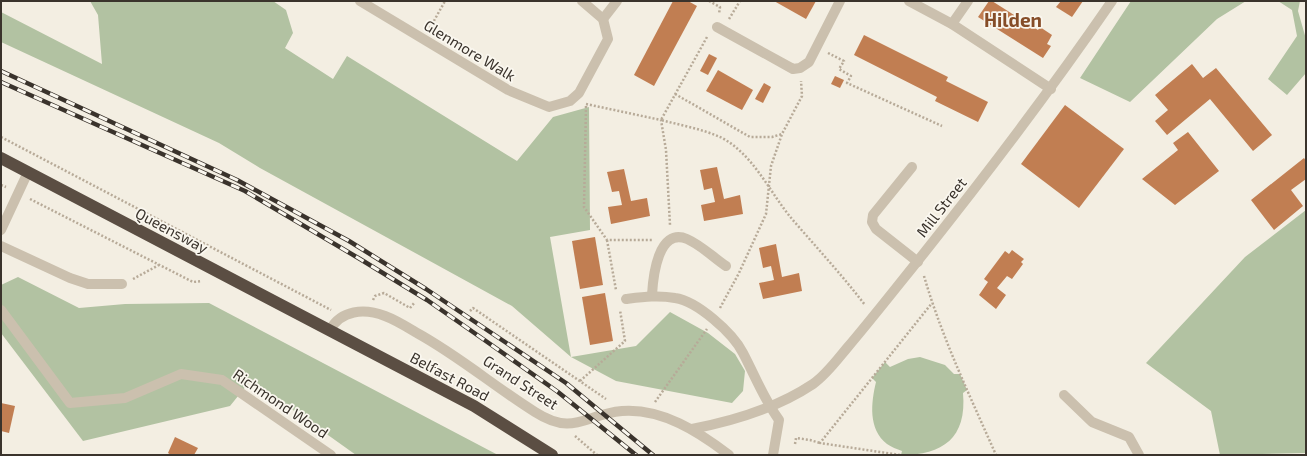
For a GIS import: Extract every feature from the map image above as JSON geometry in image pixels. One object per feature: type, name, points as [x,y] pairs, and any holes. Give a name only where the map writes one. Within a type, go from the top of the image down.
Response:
[{"type":"highway","name":"Queensway","points":[[1,158],[330,330]]},
{"type":"highway","name":"Belfast Road","points":[[330,330],[474,406],[552,455]]},
{"type":"street","name":"Glenmore Walk","points":[[360,1],[508,90],[548,107],[570,101]]},
{"type":"street","points":[[570,101],[579,93],[608,39],[603,19],[582,1]]},
{"type":"street","points":[[603,19],[617,1]]},
{"type":"street","points":[[720,28],[793,69],[800,68],[809,62],[840,1]]},
{"type":"street","points":[[909,1],[952,24],[1051,89]]},
{"type":"street","points":[[952,24],[968,1]]},
{"type":"street","name":"Mill Street","points":[[692,429],[733,420],[769,407],[814,383],[834,363],[918,261],[1051,89],[1112,1]]},
{"type":"street","points":[[912,168],[873,215],[872,222],[876,229],[918,261]]},
{"type":"street","points":[[1,230],[28,172]]},
{"type":"street","points":[[652,295],[653,272],[660,254],[668,240],[678,237],[688,239],[726,266]]},
{"type":"street","points":[[1,246],[70,278],[88,284],[122,284]]},
{"type":"street","points":[[626,299],[652,295],[677,298],[714,320],[730,333],[742,351],[769,407],[779,420],[773,455]]},
{"type":"street","name":"Richmond Wood","points":[[1,310],[70,403],[125,398],[181,374],[222,380],[331,455]]},
{"type":"street","name":"Grand Street","points":[[342,316],[352,312],[370,312],[385,316],[430,340],[474,368],[535,412],[559,423],[572,424],[623,411],[646,413],[676,422],[692,429],[729,455]]},
{"type":"street","points":[[330,330],[334,321],[342,316]]},
{"type":"street","points":[[1064,394],[1092,422],[1129,437],[1139,455]]},
{"type":"path","name":"Glenmore Walk","points":[[430,28],[445,1]]},
{"type":"path","points":[[709,1],[720,7],[720,28]]},
{"type":"path","points":[[607,240],[668,240],[671,221],[662,120],[674,94],[705,39],[720,28],[740,1]]},
{"type":"path","points":[[817,47],[844,61],[839,69],[851,76],[847,83],[942,126]]},
{"type":"path","points":[[646,413],[714,320],[739,273],[766,214],[771,166],[782,134],[802,96],[800,68]]},
{"type":"path","points":[[674,94],[750,137],[772,137],[782,134]]},
{"type":"path","points":[[590,97],[587,104],[584,207],[607,240],[617,293]]},
{"type":"path","points":[[570,101],[662,120],[720,137],[735,147],[750,162],[792,218],[837,269],[874,316]]},
{"type":"path","points":[[1,137],[342,316]]},
{"type":"path","points":[[1,185],[193,282],[228,278]]},
{"type":"path","points":[[918,261],[932,303],[962,379],[996,455]]},
{"type":"path","points":[[122,284],[159,265]]},
{"type":"path","points":[[370,312],[372,301],[380,293],[384,293],[410,308],[415,302]]},
{"type":"path","points":[[820,443],[932,303]]},
{"type":"path","points":[[470,312],[473,308],[623,411]]},
{"type":"path","points":[[580,381],[625,341],[619,308]]},
{"type":"path","points":[[559,423],[597,455]]},
{"type":"path","points":[[795,444],[796,438],[900,455]]},
{"type":"green space","points":[[90,1],[273,1],[286,10],[293,33],[285,48],[333,79],[347,56],[517,161],[553,117],[589,107],[590,230],[550,237],[571,357],[512,306],[260,168],[219,143],[1,42],[1,12],[102,64],[98,15]]},
{"type":"green space","points":[[1131,1],[1246,1],[1217,19],[1130,102],[1080,78]]},
{"type":"green space","points":[[1278,1],[1300,1],[1298,11],[1306,39],[1306,73],[1287,95],[1268,79],[1297,36],[1292,10]]},
{"type":"green space","points":[[1306,210],[1306,453],[1220,455],[1211,411],[1146,363],[1245,257]]},
{"type":"green space","points":[[18,277],[79,308],[125,304],[209,303],[498,455],[356,455],[251,380],[230,406],[83,441],[1,333],[1,285]]},
{"type":"green space","points":[[670,312],[708,333],[735,354],[745,371],[743,391],[732,403],[616,381],[571,357],[636,346]]},
{"type":"green space","points":[[920,357],[945,365],[954,374],[960,374],[967,390],[963,393],[961,422],[949,441],[940,447],[929,452],[901,455],[902,451],[887,444],[877,431],[872,415],[876,382],[872,378],[885,362],[890,367],[908,359]]},
{"type":"building","points":[[673,1],[688,1],[697,6],[654,86],[634,75]]},
{"type":"building","points":[[774,1],[816,1],[806,19]]},
{"type":"building","points":[[989,1],[992,1],[1038,30],[1040,27],[1052,35],[1047,44],[1051,46],[1043,58],[978,17]]},
{"type":"building","points":[[1061,1],[1083,1],[1072,17],[1056,7]]},
{"type":"building","points":[[864,35],[948,77],[946,81],[988,102],[978,122],[935,101],[937,97],[854,55]]},
{"type":"building","points":[[709,54],[717,58],[708,75],[700,71]]},
{"type":"building","points":[[1192,64],[1203,78],[1216,68],[1272,135],[1253,151],[1210,99],[1167,135],[1155,121],[1168,110],[1155,95]]},
{"type":"building","points":[[718,70],[753,90],[742,110],[706,91]]},
{"type":"building","points":[[835,76],[844,80],[840,88],[831,84]]},
{"type":"building","points":[[764,83],[771,87],[763,103],[755,99]]},
{"type":"building","points":[[1065,105],[1124,149],[1079,208],[1021,164]]},
{"type":"building","points":[[1188,132],[1219,171],[1175,205],[1142,179],[1178,150],[1173,143]]},
{"type":"building","points":[[1304,158],[1306,161],[1306,179],[1291,190],[1303,206],[1274,230],[1251,200]]},
{"type":"building","points":[[717,167],[724,199],[740,195],[743,214],[704,221],[701,205],[715,202],[712,188],[704,190],[700,170]]},
{"type":"building","points":[[624,169],[631,201],[647,198],[650,216],[611,224],[608,207],[622,205],[619,191],[612,192],[607,172]]},
{"type":"building","points":[[595,237],[603,285],[580,289],[572,241]]},
{"type":"building","points":[[776,244],[782,277],[799,273],[802,291],[763,299],[759,283],[774,280],[771,266],[763,268],[759,248]]},
{"type":"building","points":[[1012,250],[1024,259],[1021,262],[1023,264],[1012,279],[1007,276],[997,288],[1006,295],[996,309],[979,295],[988,282],[984,279],[1005,251],[1009,254]]},
{"type":"building","points":[[605,293],[613,341],[590,345],[582,297]]},
{"type":"building","points":[[1,403],[15,406],[9,433],[1,431]]},
{"type":"building","points":[[175,437],[198,448],[194,455],[171,455],[168,453]]},
{"type":"railway","points":[[1,71],[237,180],[349,241],[426,289],[566,383],[653,455]]},
{"type":"railway","points":[[1,82],[245,191],[427,300],[558,392],[636,455]]},
{"type":"district","name":"Hilden","points":[[1013,19]]}]
